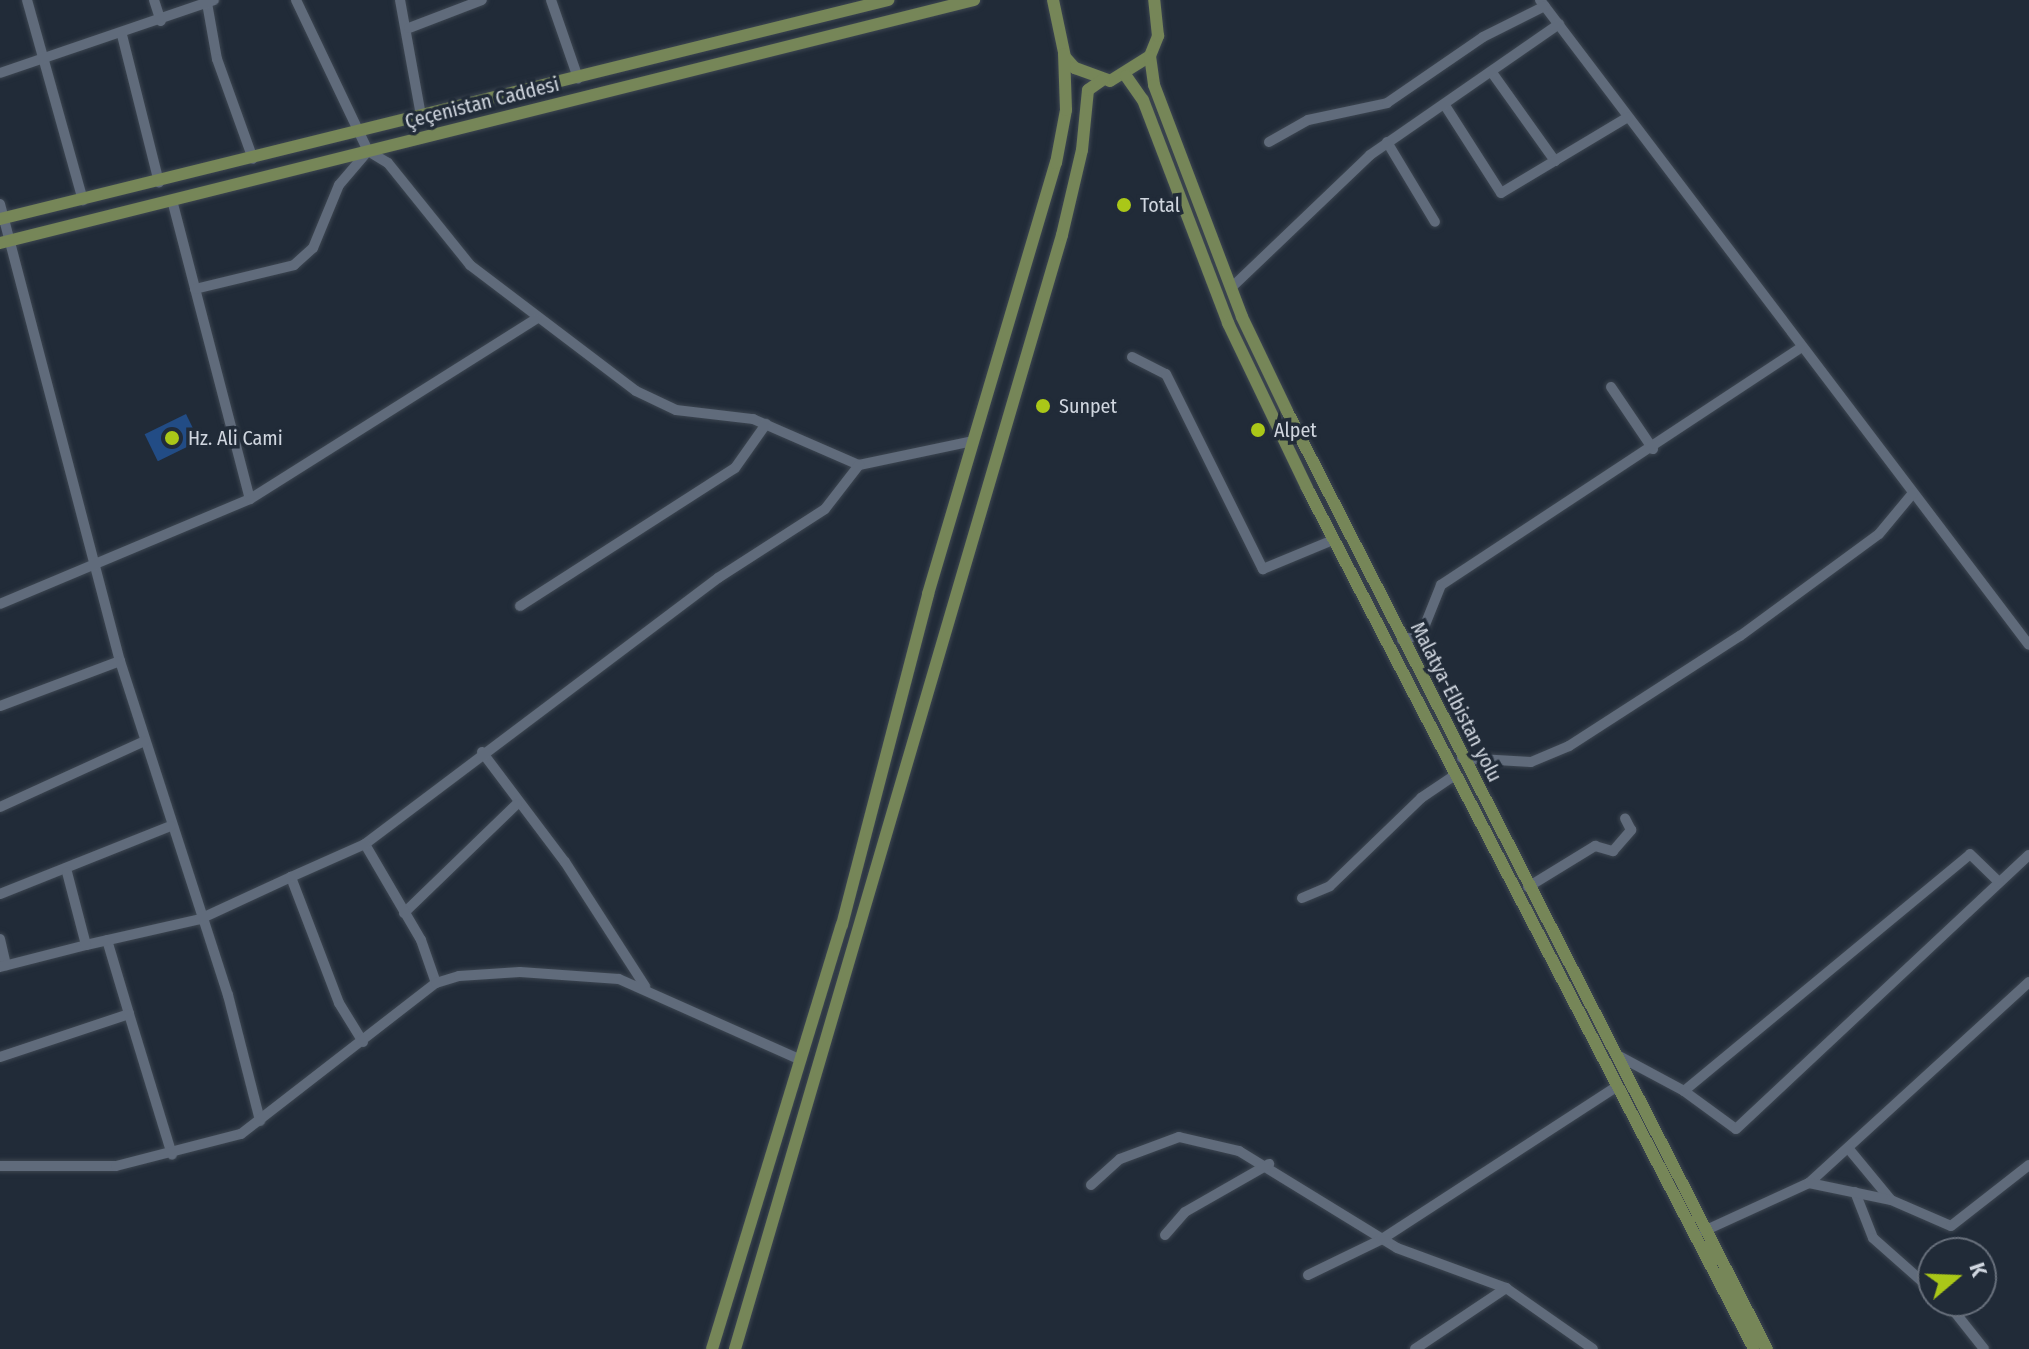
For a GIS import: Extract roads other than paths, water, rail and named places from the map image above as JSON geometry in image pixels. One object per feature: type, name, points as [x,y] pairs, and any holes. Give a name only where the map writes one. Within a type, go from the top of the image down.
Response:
[{"type":"main road","name":"Çeçenistan Caddesi","points":[[2,219],[578,78],[843,5],[888,0]]},
{"type":"main road","name":"Çeçenistan Caddesi","points":[[5,241],[974,0]]},
{"type":"main road","points":[[735,1349],[1062,235],[1082,150],[1088,90],[1104,79],[1126,76],[1150,56],[1158,36],[1154,0]]},
{"type":"main road","points":[[712,1349],[799,1059],[973,441],[1056,163],[1066,110],[1064,54],[1051,3]]},
{"type":"main road","points":[[1064,54],[1075,68],[1104,79]]},
{"type":"main road","name":"Malatya-Elbistan yolu","points":[[1150,56],[1154,85],[1231,288],[1402,640],[1767,1349]]},
{"type":"main road","name":"Malatya-Elbistan yolu","points":[[1126,76],[1143,100],[1228,323],[1333,540],[1613,1089],[1754,1349]]},
{"type":"street","points":[[27,0],[83,200]]},
{"type":"street","points":[[154,0],[161,21]]},
{"type":"street","points":[[296,0],[368,151],[388,163],[470,265],[536,319],[636,391],[676,410],[766,424],[859,465],[973,441]]},
{"type":"street","points":[[400,0],[409,28],[421,115]]},
{"type":"street","points":[[409,28],[482,0]]},
{"type":"street","points":[[551,0],[578,78]]},
{"type":"street","points":[[0,73],[122,35],[211,2],[217,59],[253,159]]},
{"type":"street","points":[[1269,142],[1308,120],[1387,103],[1483,37],[1542,3],[2029,645]]},
{"type":"street","points":[[1231,288],[1387,142],[1446,107],[1559,24]]},
{"type":"street","points":[[122,35],[159,182]]},
{"type":"street","points":[[1493,74],[1555,161]]},
{"type":"street","points":[[1446,107],[1501,193],[1628,117]]},
{"type":"street","points":[[1387,142],[1435,222]]},
{"type":"street","points":[[195,289],[294,265],[313,248],[339,185],[368,151]]},
{"type":"street","points":[[172,200],[250,499]]},
{"type":"street","points":[[0,204],[5,241],[120,661],[200,919],[228,995],[260,1121]]},
{"type":"street","points":[[0,604],[250,499],[536,319]]},
{"type":"street","points":[[1402,640],[1421,635],[1441,585],[1653,449],[1802,347]]},
{"type":"street","points":[[1132,357],[1166,374],[1263,569],[1333,540]]},
{"type":"street","points":[[1611,387],[1653,449]]},
{"type":"street","points":[[520,606],[735,468],[766,424]]},
{"type":"street","points":[[0,939],[3,966],[200,919],[365,844],[482,752],[718,578],[825,509],[859,465]]},
{"type":"street","points":[[1462,758],[1531,762],[1569,746],[1752,627],[1879,534],[1913,493]]},
{"type":"street","points":[[0,706],[120,661]]},
{"type":"street","points":[[0,807],[145,741]]},
{"type":"street","points":[[482,752],[517,804],[565,862],[645,986]]},
{"type":"street","points":[[1302,898],[1330,886],[1421,798],[1454,776]]},
{"type":"street","points":[[404,913],[517,804]]},
{"type":"street","points":[[1528,887],[1595,846],[1613,851],[1631,830],[1625,818]]},
{"type":"street","points":[[0,894],[67,872],[171,826]]},
{"type":"street","points":[[365,844],[404,913],[436,983]]},
{"type":"street","points":[[1684,1091],[1970,854],[1999,882]]},
{"type":"street","points":[[1613,1053],[1684,1091],[1736,1129],[2029,855]]},
{"type":"street","points":[[67,872],[86,945]]},
{"type":"street","points":[[291,877],[339,1003],[363,1042]]},
{"type":"street","points":[[107,940],[172,1155]]},
{"type":"street","points":[[0,1166],[116,1166],[172,1155],[231,1138],[260,1121],[436,983],[520,972],[587,973],[645,986],[799,1059]]},
{"type":"street","points":[[1704,1231],[1809,1183],[1947,1051],[2029,982]]},
{"type":"street","points":[[0,1057],[129,1014]]},
{"type":"street","points":[[1308,1275],[1382,1239],[1613,1089]]},
{"type":"street","points":[[1091,1185],[1120,1159],[1179,1137],[1269,1164],[1317,1203],[1382,1239],[1506,1288],[1593,1349]]},
{"type":"street","points":[[1848,1148],[1891,1200]]},
{"type":"street","points":[[1165,1235],[1185,1212],[1269,1164]]},
{"type":"street","points":[[1809,1183],[1891,1200],[1951,1226],[2029,1165]]},
{"type":"street","points":[[1855,1192],[1873,1238],[1917,1277]]},
{"type":"street","points":[[1415,1349],[1506,1288]]},
{"type":"street","points":[[1959,1317],[1984,1349]]},
{"type":"place","name":"Total","points":[[1124,205]]},
{"type":"place","name":"Sunpet","points":[[1043,406]]},
{"type":"place","name":"Alpet","points":[[1258,430]]},
{"type":"place","name":"Hz. Ali Cami","points":[[172,438]]}]
